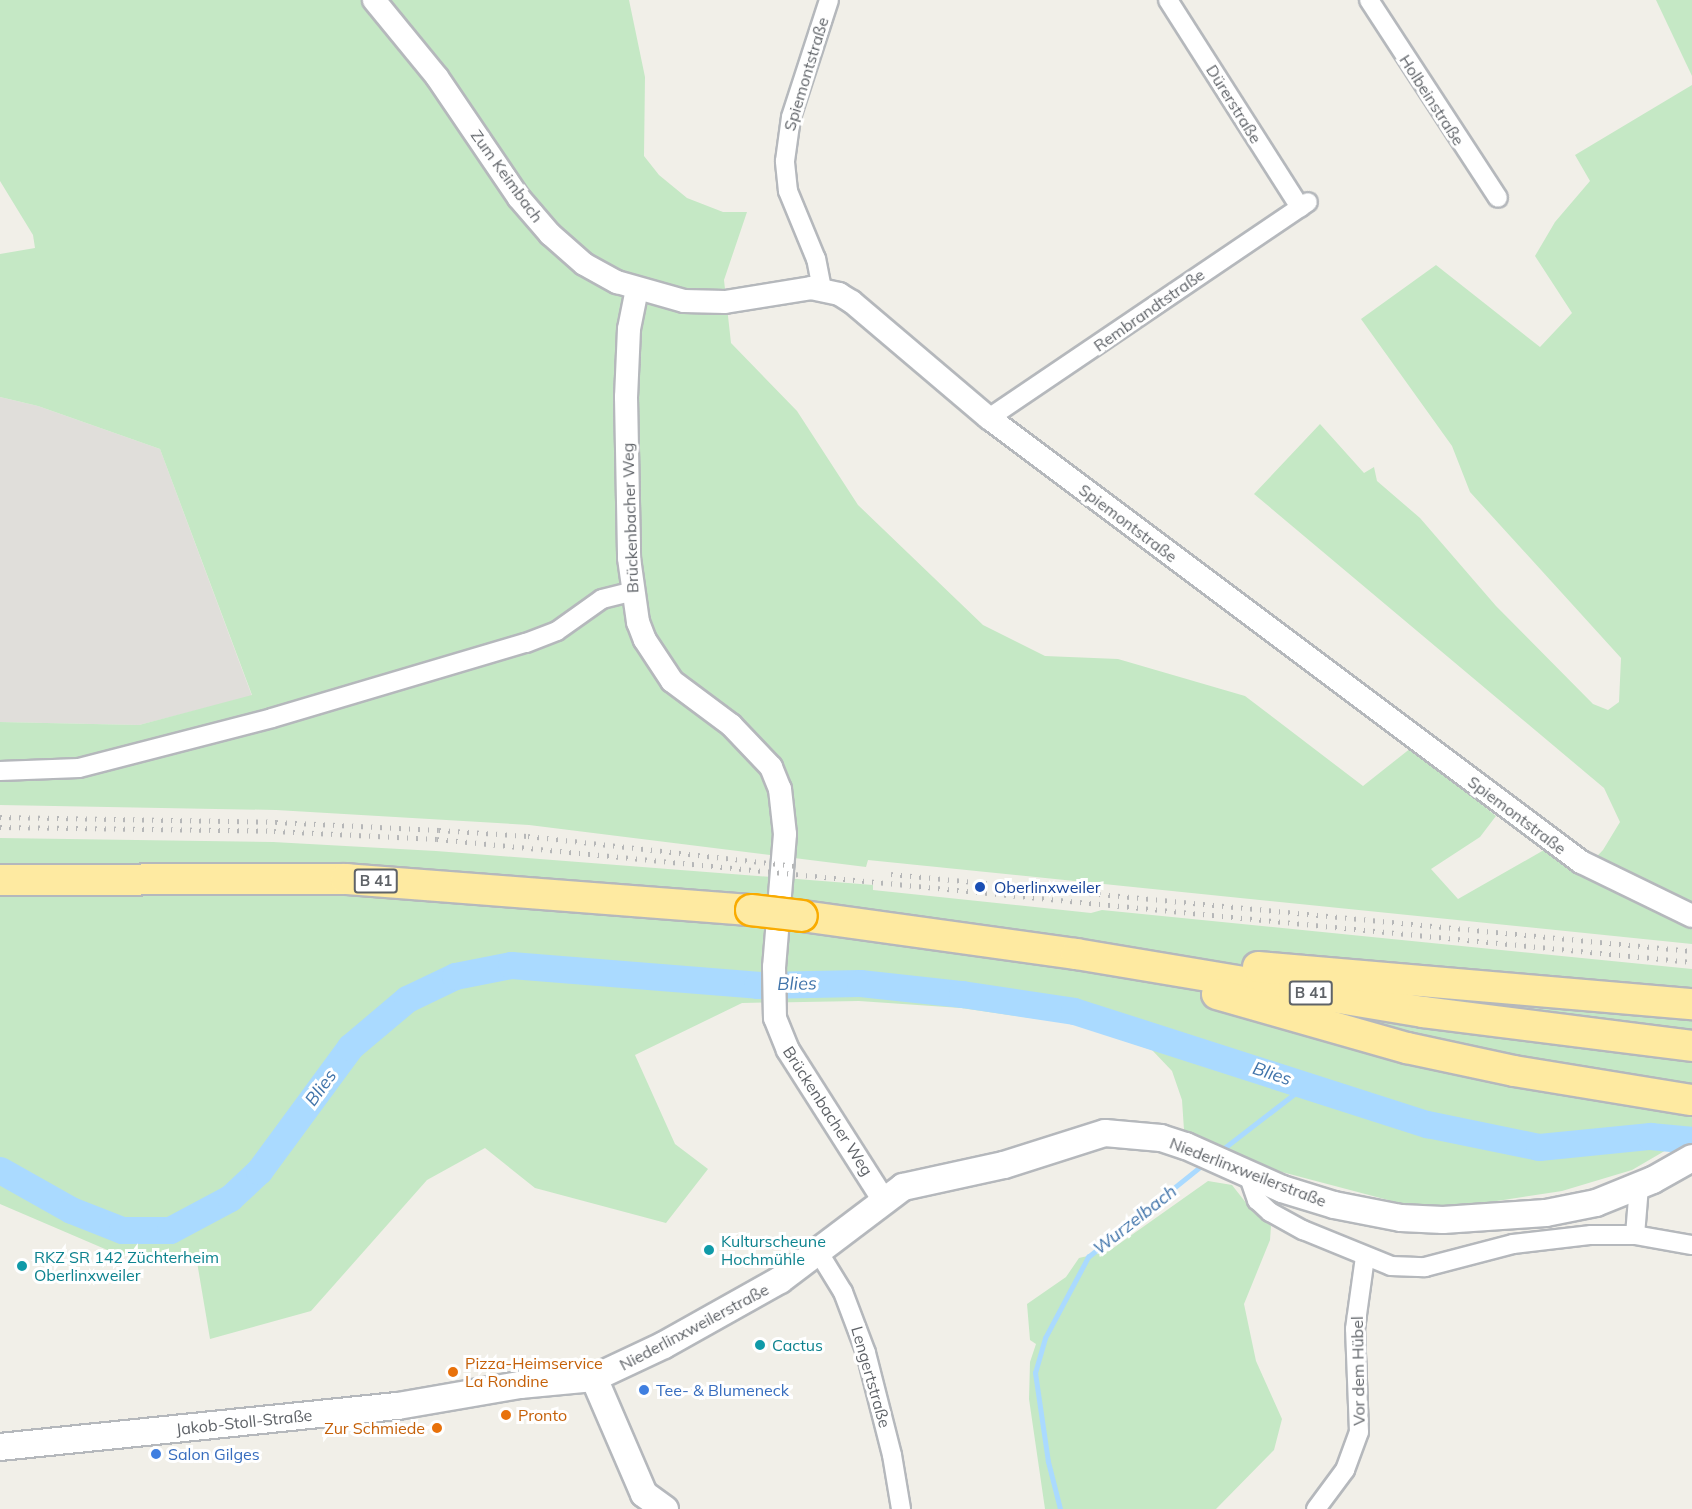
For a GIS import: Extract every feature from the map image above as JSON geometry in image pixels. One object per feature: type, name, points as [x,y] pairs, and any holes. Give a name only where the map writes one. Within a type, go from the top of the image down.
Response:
[{"type":"highway","name":"B 41","points":[[0,880],[346,879],[751,910],[1076,954],[1423,1012],[1692,1047]]},
{"type":"highway","points":[[1076,954],[1556,991],[1692,1004]]},
{"type":"highway","points":[[1076,954],[1396,1046],[1514,1071],[1692,1100]]},
{"type":"main road","name":"Niederlinxweilerstraße","points":[[594,1378],[726,1310],[819,1253],[884,1199],[918,1182],[1004,1165],[1105,1133],[1141,1135],[1186,1146],[1238,1170],[1363,1212],[1443,1220],[1546,1213],[1596,1203],[1669,1172],[1692,1158]]},
{"type":"main road","name":"Jakob-Stoll-Straße","points":[[0,1447],[398,1406],[520,1385],[594,1378]]},
{"type":"main road","points":[[594,1378],[644,1494],[658,1507]]},
{"type":"street","name":"Zum Keimbach","points":[[374,0],[437,77],[519,198],[550,234],[584,264],[637,289],[709,302],[797,288],[822,289]]},
{"type":"street","name":"Spiemontstraße","points":[[829,0],[790,117],[785,161],[788,191],[816,259],[822,289],[839,294],[865,311],[988,418],[1581,862],[1692,916]]},
{"type":"street","name":"Dürerstraße","points":[[1168,0],[1304,205]]},
{"type":"street","name":"Holbeinstraße","points":[[1369,0],[1498,198]]},
{"type":"street","name":"Rembrandtstraße","points":[[988,418],[1304,205]]},
{"type":"street","name":"Brückenbacher Weg","points":[[637,289],[629,329],[626,387],[631,592],[645,640],[672,681],[753,744],[771,767],[780,789],[785,834],[773,1001],[780,1036],[884,1199]]},
{"type":"street","points":[[0,771],[60,770],[124,759],[556,631],[602,600],[631,592]]},
{"type":"street","points":[[1238,1170],[1257,1200],[1270,1212],[1365,1257],[1391,1266],[1425,1267],[1552,1238],[1635,1235],[1692,1245]]},
{"type":"street","points":[[1635,1235],[1639,1186]]},
{"type":"street","name":"Lengertstraße","points":[[819,1253],[843,1292],[866,1353],[892,1455],[901,1509]]},
{"type":"street","name":"Vor dem Hübel","points":[[1316,1509],[1345,1470],[1359,1432],[1355,1329],[1365,1257]]},
{"type":"shaded area","points":[[0,397],[38,406],[160,449],[252,696],[139,725],[0,722]]},
{"type":"green space","points":[[0,0],[629,0],[645,77],[644,156],[659,175],[687,198],[723,212],[747,212],[724,280],[731,343],[797,411],[858,505],[983,625],[1045,656],[1118,659],[1245,696],[1363,786],[1411,748],[1496,816],[1480,837],[1431,869],[1458,899],[1544,850],[1580,874],[1603,850],[1620,822],[1604,788],[1254,494],[1320,424],[1364,473],[1374,467],[1377,481],[1420,518],[1496,606],[1593,704],[1608,710],[1619,702],[1621,658],[1470,492],[1452,446],[1361,319],[1436,265],[1540,347],[1572,313],[1535,256],[1555,222],[1590,181],[1575,155],[1692,85],[1692,944],[868,860],[866,867],[529,825],[276,810],[0,805],[0,722],[139,725],[252,695],[160,449],[38,406],[0,397],[0,254],[35,248],[33,235],[0,181]]},
{"type":"green space","points":[[1656,0],[1692,0],[1692,76]]},
{"type":"green space","points":[[0,838],[273,842],[436,851],[873,885],[873,890],[1091,913],[1102,910],[1692,969],[1692,1135],[1632,1170],[1562,1191],[1458,1207],[1407,1205],[1278,1171],[1184,1130],[1182,1100],[1172,1071],[1152,1050],[1073,1024],[961,1008],[859,1001],[742,1003],[635,1055],[675,1144],[708,1169],[666,1223],[535,1188],[485,1148],[427,1180],[311,1311],[210,1339],[196,1256],[119,1255],[0,1204]]},
{"type":"green space","points":[[1208,1181],[1232,1185],[1254,1213],[1271,1226],[1270,1240],[1244,1304],[1256,1361],[1282,1419],[1274,1450],[1216,1509],[1045,1509],[1029,1399],[1030,1362],[1036,1344],[1030,1340],[1027,1304],[1066,1277],[1079,1258],[1109,1251]]},
{"type":"waterway","name":"Blies","points":[[0,1170],[71,1210],[122,1230],[170,1230],[230,1198],[259,1171],[350,1047],[407,999],[455,976],[511,965],[757,985],[860,983],[962,994],[1074,1011],[1427,1124],[1539,1147],[1650,1136],[1692,1140]]},
{"type":"waterway","name":"Wurzelbach","points":[[1219,1152],[1306,1085]]},
{"type":"waterway","name":"Wurzelbach","points":[[1060,1509],[1048,1462],[1035,1373],[1045,1338],[1088,1257],[1205,1163]]},
{"type":"railway","points":[[0,817],[276,822],[439,830],[528,836],[796,866]]},
{"type":"railway","points":[[0,827],[274,831],[437,839],[1692,962]]},
{"type":"railway","points":[[891,874],[1692,951]]},
{"type":"place","name":"Oberlinxweiler","points":[[980,887]]},
{"type":"place","name":"Kulturscheune Hochmühle","points":[[709,1250]]},
{"type":"place","name":"RKZ SR 142 Züchterheim Oberlinxweiler","points":[[22,1266]]},
{"type":"place","name":"Cactus","points":[[760,1345]]},
{"type":"place","name":"Pizza-Heimservice La Rondine","points":[[453,1372]]},
{"type":"place","name":"Tee- & Blumeneck","points":[[644,1390]]},
{"type":"place","name":"Pronto","points":[[506,1415]]},
{"type":"place","name":"Zur Schmiede","points":[[437,1428]]},
{"type":"place","name":"Salon Gilges","points":[[156,1454]]}]
